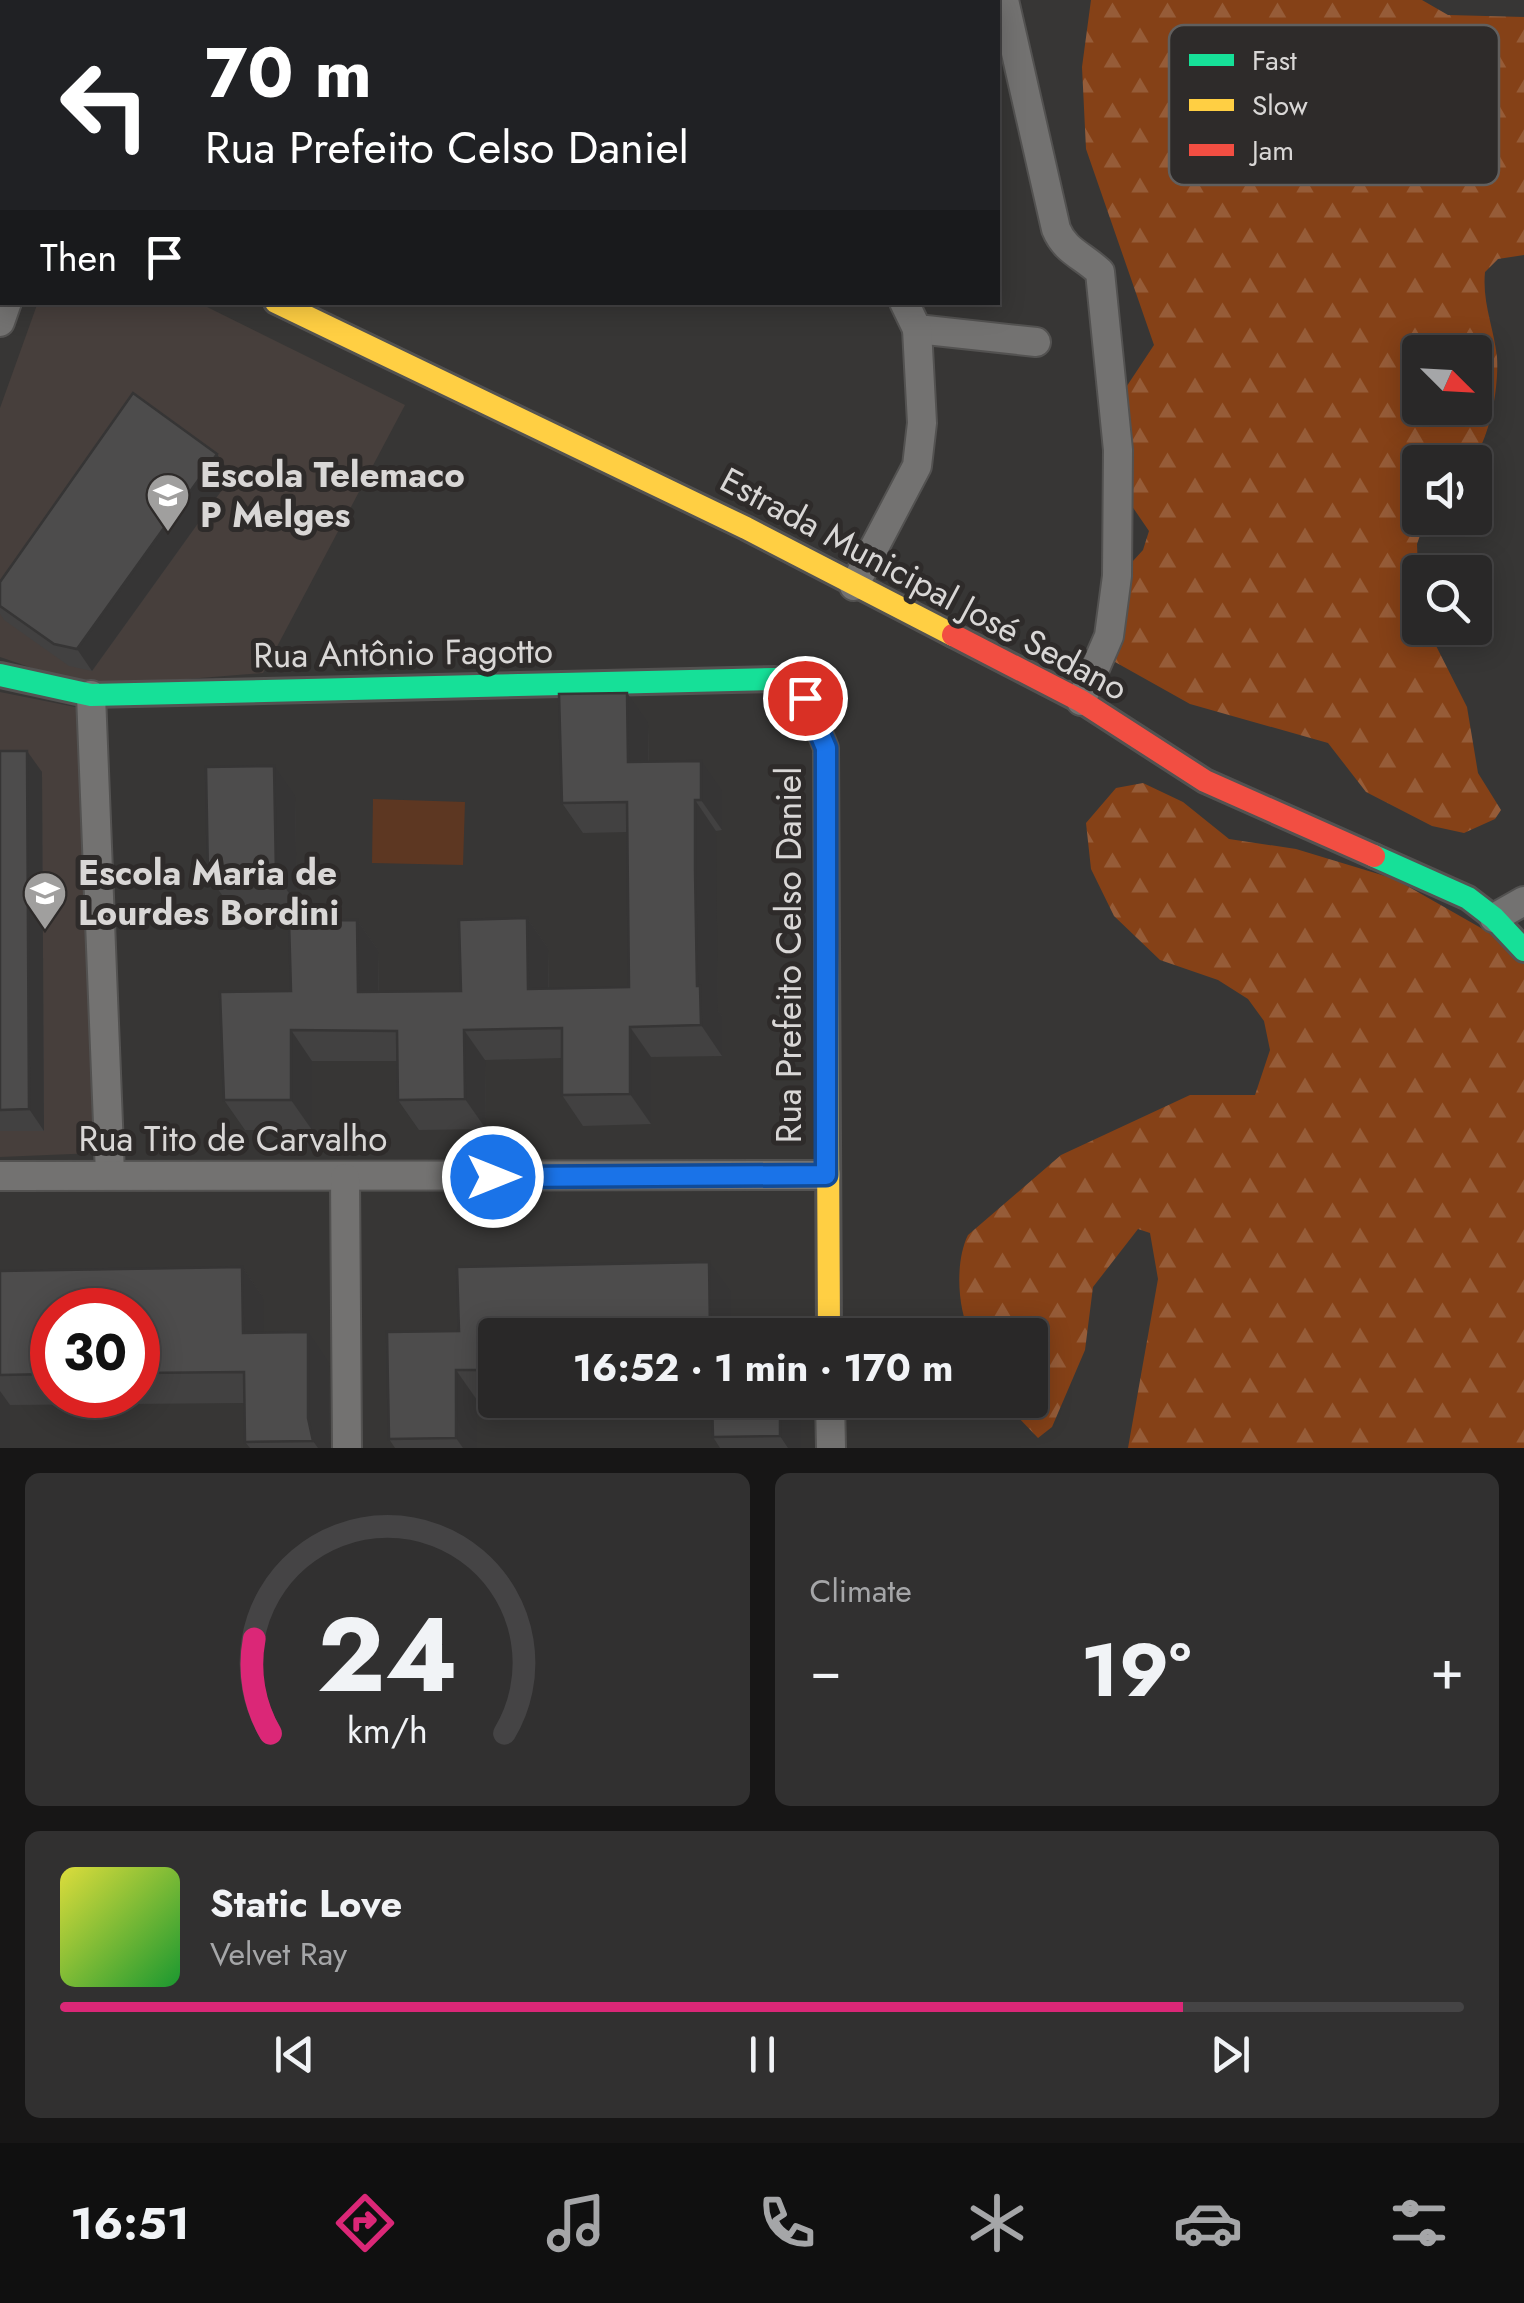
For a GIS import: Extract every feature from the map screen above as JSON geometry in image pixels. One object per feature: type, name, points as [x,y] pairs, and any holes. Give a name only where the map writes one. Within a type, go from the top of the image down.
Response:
[{"type":"street","points":[[1004,0],[1009,70],[1056,229],[1062,245],[1084,256],[1100,272],[1118,450],[1117,576],[1109,636],[1081,701]]},
{"type":"street","name":"Estrada Municipal José Sedano","points":[[282,305],[746,528],[1081,701],[1205,781],[1468,898],[1494,918],[1524,950]]},
{"type":"street","points":[[854,586],[916,466],[922,423],[917,328],[906,305]]},
{"type":"street","points":[[917,328],[1036,342]]},
{"type":"street","name":"Rua Antônio Fagotto","points":[[0,675],[91,695],[774,679],[805,698]]},
{"type":"street","points":[[91,695],[110,1174]]},
{"type":"street","name":"Rua Prefeito Celso Daniel","points":[[805,698],[826,748],[829,1318]]},
{"type":"street","points":[[1494,918],[1524,901]]},
{"type":"street","name":"Rua Tito de Carvalho","points":[[0,1176],[826,1175]]},
{"type":"street","points":[[345,1178],[346,1448]]},
{"type":"street","points":[[830,1418],[831,1448]]},
{"type":"shaded area","name":"Escola Telemaco P Melges","points":[[37,305],[203,305],[405,405],[263,673],[88,687],[0,657],[0,408]]},
{"type":"shaded area","name":"Escola Maria de Lourdes Bordini","points":[[0,692],[85,709],[96,1153],[0,1157]]},
{"type":"shaded area","points":[[373,799],[465,802],[463,865],[372,863]]},
{"type":"green space","points":[[1091,0],[1422,0],[1448,15],[1524,17],[1524,255],[1498,259],[1485,272],[1485,294],[1497,357],[1492,412],[1492,335],[1402,335],[1402,425],[1488,425],[1481,445],[1402,445],[1402,535],[1420,535],[1417,555],[1402,555],[1402,645],[1436,645],[1467,707],[1478,773],[1501,810],[1495,819],[1464,833],[1432,826],[1366,792],[1328,743],[1190,704],[1115,662],[1101,643],[1101,596],[1143,550],[1149,531],[1112,477],[1117,401],[1154,345],[1086,149],[1082,67]]},
{"type":"green space","points":[[1143,783],[1183,802],[1229,839],[1296,849],[1395,879],[1488,932],[1524,964],[1524,1448],[1128,1448],[1158,1279],[1150,1233],[1138,1229],[1093,1287],[1085,1350],[1052,1427],[1038,1438],[1019,1418],[1048,1418],[1048,1318],[964,1318],[959,1285],[968,1235],[1061,1155],[1190,1095],[1255,1095],[1270,1050],[1264,1021],[1248,999],[1218,980],[1160,960],[1114,916],[1091,869],[1086,823],[1116,788]]},
{"type":"building","points":[[133,393],[217,454],[77,649],[54,644],[0,606],[0,582]]},
{"type":"building","points":[[627,693],[628,762],[701,761],[701,800],[695,800],[695,870],[701,1025],[630,1027],[630,1094],[562,1095],[562,1028],[464,1030],[465,1099],[398,1100],[397,1031],[291,1030],[291,1100],[224,1100],[220,992],[291,991],[289,921],[357,920],[358,992],[461,991],[459,920],[527,918],[528,989],[629,987],[627,802],[562,803],[559,694]]},
{"type":"building","points":[[0,751],[27,751],[29,1109],[0,1110]]},
{"type":"building","points":[[274,766],[276,874],[208,875],[206,767]]},
{"type":"building","points":[[709,1262],[710,1318],[478,1318],[478,1370],[456,1370],[456,1438],[389,1439],[387,1332],[459,1331],[457,1267]]},
{"type":"building","points":[[242,1267],[243,1333],[308,1332],[308,1418],[313,1441],[245,1442],[244,1372],[160,1373],[160,1288],[30,1288],[30,1374],[0,1375],[0,1271]]},
{"type":"building","points":[[712,1418],[780,1418],[780,1436],[713,1437]]},
{"type":"traffic: fast","points":[[0,675],[91,695],[775,679],[805,698],[817,726]]},
{"type":"traffic: fast","points":[[1374,856],[1468,898],[1494,918],[1524,950]]},
{"type":"traffic: slow","points":[[282,305],[746,528],[953,635]]},
{"type":"traffic: slow","points":[[817,726],[826,748],[829,1318]]},
{"type":"traffic: jam","points":[[953,635],[1081,701],[1205,781],[1374,856]]},
{"type":"place","name":"Escola Telemaco P Melges","points":[[168,533]]},
{"type":"place","name":"Escola Maria de Lourdes Bordini","points":[[45,931]]},
{"type":"route","points":[[493,1177],[826,1175],[826,748],[805,698]]}]
